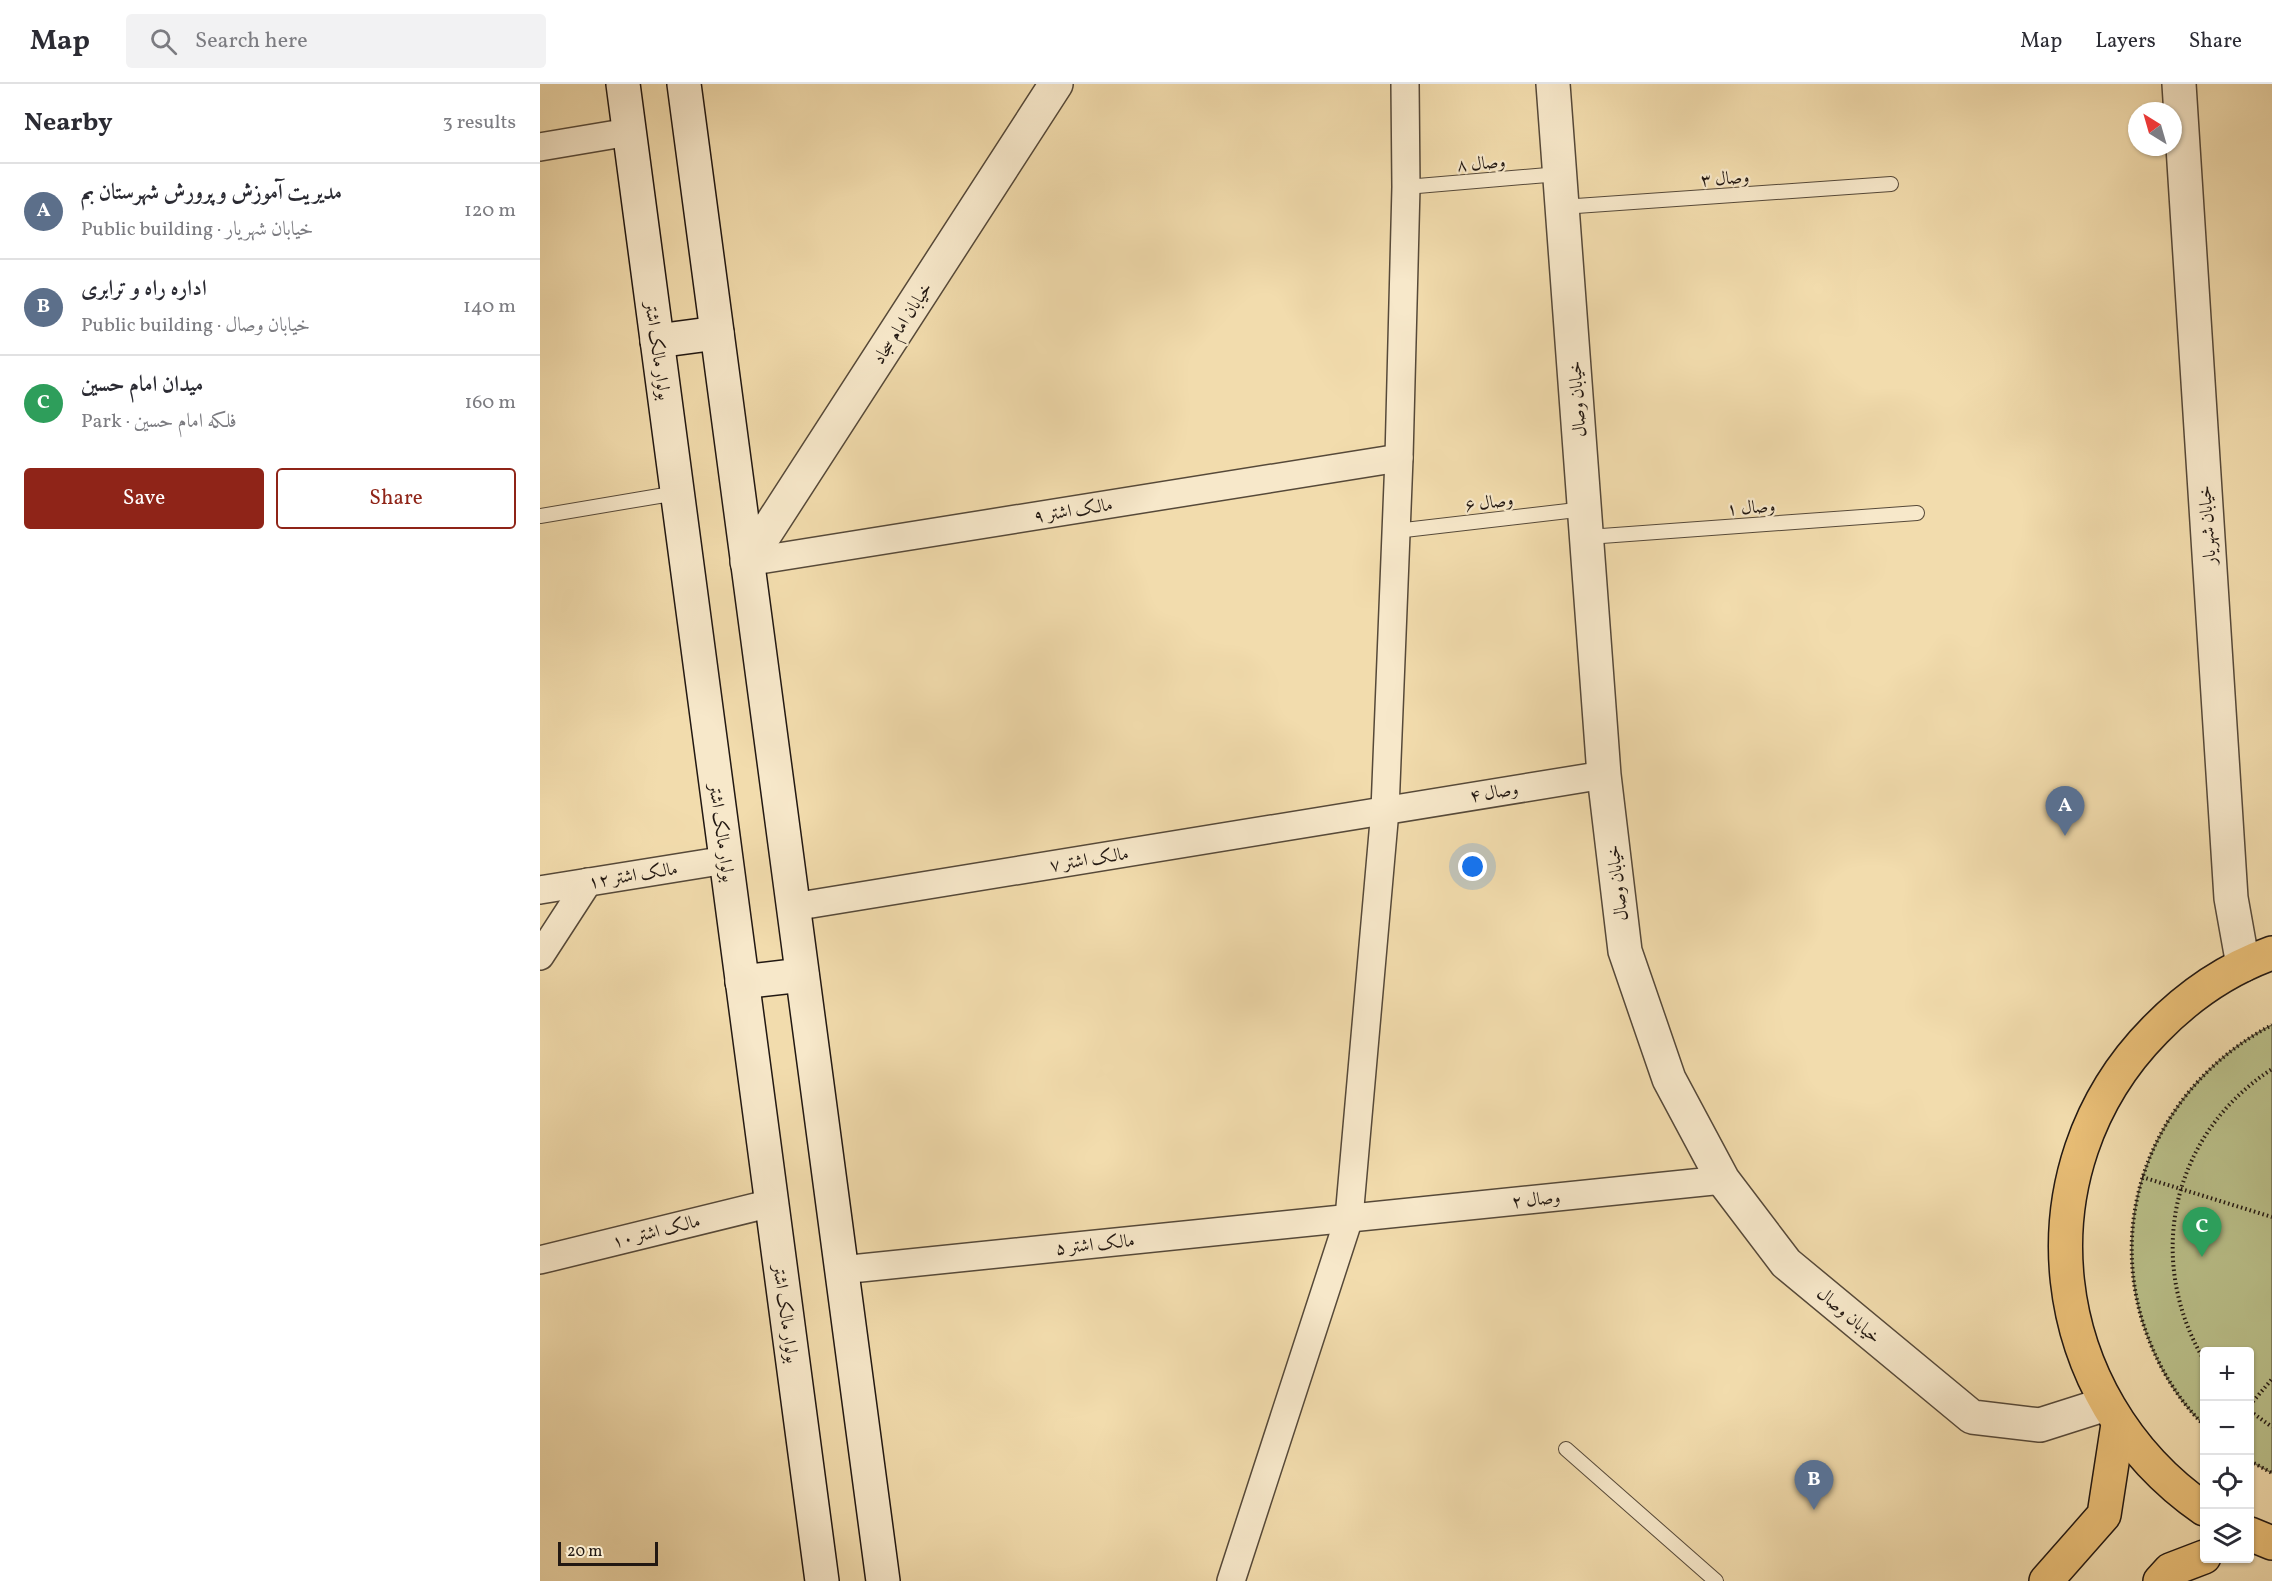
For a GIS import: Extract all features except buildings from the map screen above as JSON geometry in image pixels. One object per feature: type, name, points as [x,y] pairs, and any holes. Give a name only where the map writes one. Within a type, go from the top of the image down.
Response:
[{"type":"main road","name":"بولوار مالک اشتر","points":[[623,84],[772,1203],[819,1580]]},
{"type":"main road","points":[[684,84],[883,1581]]},
{"type":"main road","name":"خیابان امام سجاد","points":[[747,562],[1056,84]]},
{"type":"main road","name":"خیابان وصال","points":[[1553,84],[1604,775],[1625,951],[1669,1079],[1723,1180],[1786,1263],[1972,1417],[2040,1425],[2112,1414]]},
{"type":"main road","name":"خیابان شهریار","points":[[2179,84],[2231,898],[2258,959]]},
{"type":"main road","points":[[657,341],[717,333]]},
{"type":"main road","points":[[2200,1505],[2157,1471],[2134,1445],[2112,1414],[2082,1349],[2068,1290],[2066,1230],[2069,1199],[2085,1141],[2111,1086],[2128,1061],[2147,1038],[2192,997],[2258,959]]},
{"type":"main road","points":[[742,982],[802,975]]},
{"type":"main road","points":[[2046,1581],[2104,1515],[2112,1414]]},
{"type":"main road","points":[[2160,1581],[2170,1570],[2200,1559]]},
{"type":"street","points":[[1231,1581],[1349,1218],[1385,810],[1399,458],[1406,187],[1404,84]]},
{"type":"street","points":[[540,147],[629,132]]},
{"type":"street","name":"مالک اشتر ۹","points":[[747,562],[1399,458]]},
{"type":"street","name":"وصال ۴","points":[[1385,810],[1604,775]]},
{"type":"street","name":"مالک اشتر ۷","points":[[793,907],[1385,810]]},
{"type":"street","name":"مالک اشتر ۱۲","points":[[540,890],[726,860]]},
{"type":"street","points":[[540,956],[588,882]]},
{"type":"street","name":"وصال ۲","points":[[1349,1218],[1723,1180]]},
{"type":"street","name":"مالک اشتر ۱۰","points":[[540,1260],[772,1203]]},
{"type":"street","name":"مالک اشتر ۵","points":[[841,1270],[1349,1218]]},
{"type":"lane","name":"وصال ۸","points":[[1406,187],[1560,174]]},
{"type":"lane","name":"وصال ۳","points":[[1562,207],[1891,184]]},
{"type":"lane","points":[[540,516],[677,493]]},
{"type":"lane","name":"وصال ۱","points":[[1586,523],[1917,513]]},
{"type":"lane","name":"وصال ۶","points":[[1396,531],[1586,523]]},
{"type":"lane","points":[[1566,1449],[1716,1581]]},
{"type":"path","points":[[2200,1419],[2177,1392],[2160,1365],[2147,1336],[2138,1305],[2133,1273],[2132,1241],[2135,1208],[2142,1177],[2152,1150],[2165,1124],[2200,1077],[2221,1057],[2272,1025]]},
{"type":"path","points":[[2200,1350],[2184,1320],[2174,1277],[2173,1232],[2181,1189],[2193,1158],[2215,1122],[2250,1085],[2272,1069]]},
{"type":"path","points":[[2142,1177],[2272,1217]]},
{"type":"path","points":[[2254,1401],[2272,1379]]},
{"type":"path","points":[[2254,1415],[2272,1427]]},
{"type":"path","points":[[2254,1463],[2272,1473]]},
{"type":"green space","points":[[2272,1025],[2272,1473],[2254,1463],[2254,1347],[2200,1347],[2200,1421],[2175,1390],[2159,1363],[2142,1320],[2133,1276],[2132,1232],[2139,1190],[2153,1149],[2174,1112],[2201,1078],[2234,1049]]},
{"type":"place","name":"مدیریت آموزش و پرورش شهرستان بم","points":[[2065,836]]},
{"type":"place","name":"میدان امام حسین","points":[[2202,1257]]},
{"type":"place","name":"اداره راه و ترابری","points":[[1814,1510]]}]
